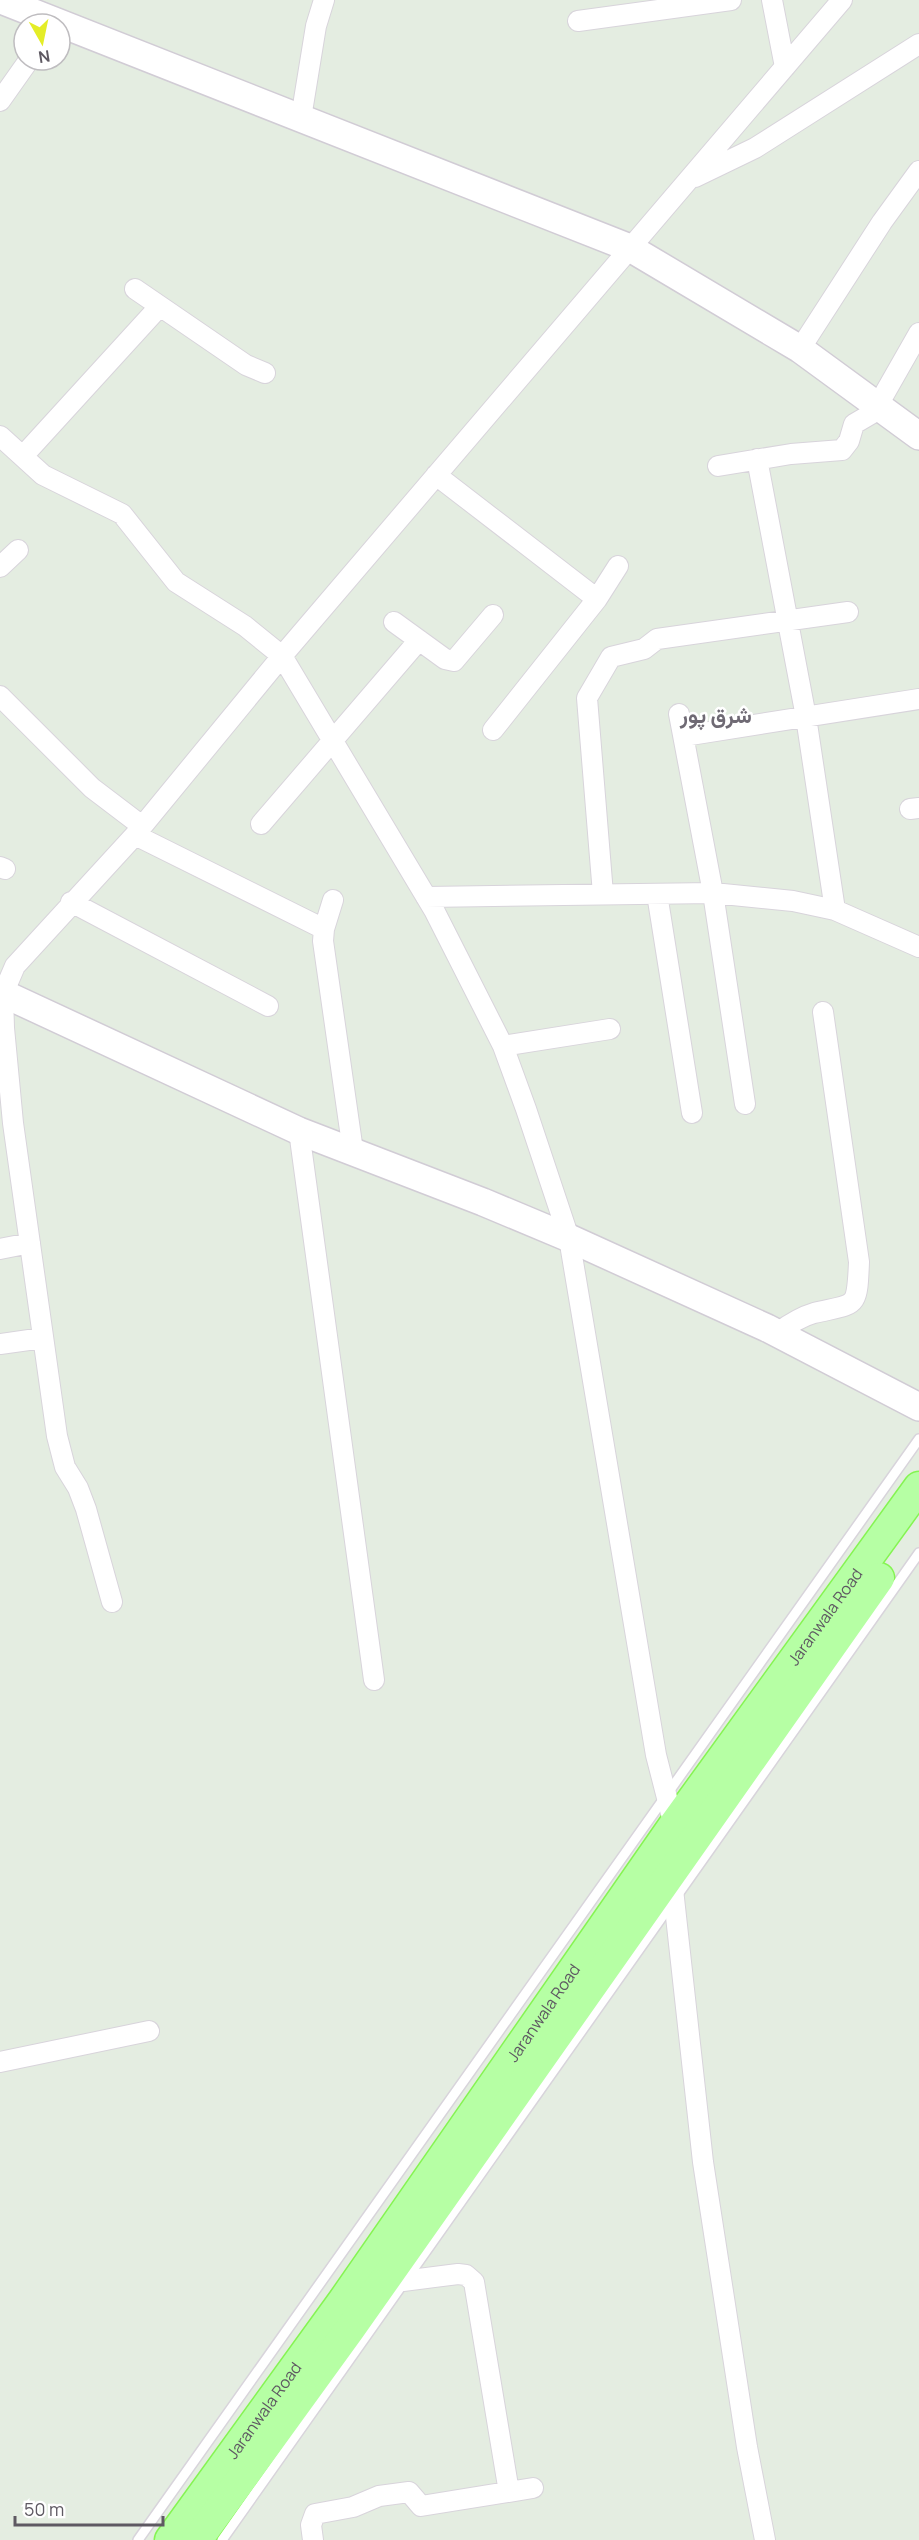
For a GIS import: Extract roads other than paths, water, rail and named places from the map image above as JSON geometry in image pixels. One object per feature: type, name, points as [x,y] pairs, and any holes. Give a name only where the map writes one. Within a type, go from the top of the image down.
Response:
[{"type":"main road","name":"Jaranwala Road","points":[[170,2540],[344,2301],[670,1811],[919,1487]]},
{"type":"main road","name":"Jaranwala Road","points":[[197,2540],[673,1884],[919,1521]]},
{"type":"street","points":[[301,118],[316,26],[324,0]]},
{"type":"street","points":[[578,21],[732,0]]},
{"type":"street","points":[[772,0],[785,67]]},
{"type":"street","points":[[111,1602],[87,1509],[60,1455],[13,1123],[1,993],[15,966],[138,830],[282,656],[842,0]]},
{"type":"street","points":[[10,1],[32,12]]},
{"type":"street","points":[[72,30],[630,248],[800,349],[919,436]]},
{"type":"street","points":[[688,181],[755,148],[916,52]]},
{"type":"street","points":[[0,101],[21,72]]},
{"type":"street","points":[[800,349],[882,222],[919,171]]},
{"type":"street","points":[[135,289],[246,365],[265,373]]},
{"type":"street","points":[[23,456],[159,307]]},
{"type":"street","points":[[718,466],[757,459],[842,450],[849,441],[854,424],[871,414],[878,405],[919,333]]},
{"type":"street","points":[[0,436],[43,475],[123,514],[176,582],[245,626],[282,656],[426,897],[503,1046],[569,1238],[670,1811]]},
{"type":"street","points":[[757,459],[806,717],[835,910]]},
{"type":"street","points":[[436,475],[597,599]]},
{"type":"street","points":[[0,567],[18,550]]},
{"type":"street","points":[[493,730],[597,599],[618,566]]},
{"type":"street","points":[[603,894],[587,698],[607,661],[616,655],[644,649],[657,639],[848,612]]},
{"type":"street","points":[[394,622],[445,659],[454,661],[493,615]]},
{"type":"street","points":[[261,824],[419,640]]},
{"type":"street","points":[[0,696],[92,788],[138,830],[324,929]]},
{"type":"street","points":[[684,736],[919,699]]},
{"type":"street","points":[[679,714],[713,893],[745,1104]]},
{"type":"street","points":[[426,897],[713,893],[793,901],[835,910],[919,947]]},
{"type":"street","points":[[657,894],[692,1113]]},
{"type":"street","points":[[333,900],[324,929],[353,1151]]},
{"type":"street","points":[[71,902],[268,1006]]},
{"type":"street","points":[[1,993],[299,1131],[569,1238],[777,1333],[919,1407]]},
{"type":"street","points":[[777,1333],[795,1320],[814,1313],[844,1309],[852,1303],[857,1290],[858,1262],[823,1012]]},
{"type":"street","points":[[503,1046],[610,1029]]},
{"type":"street","points":[[299,1131],[374,1680]]},
{"type":"street","points":[[0,1249],[30,1243]]},
{"type":"street","points":[[0,1344],[43,1338]]},
{"type":"street","points":[[673,1884],[703,2162],[747,2447],[765,2540]]},
{"type":"street","points":[[0,2062],[149,2031]]},
{"type":"street","points":[[403,2281],[458,2274],[466,2275],[474,2282],[509,2492]]},
{"type":"street","points":[[313,2540],[311,2524],[315,2514],[353,2507],[379,2496],[409,2492],[421,2506],[533,2488]]},
{"type":"lane","points":[[138,2540],[670,1811],[919,1439]]},
{"type":"lane","points":[[222,2540],[403,2281],[673,1884],[919,1553]]},
{"type":"district","name":"شرق پور","points":[[716,715]]}]
